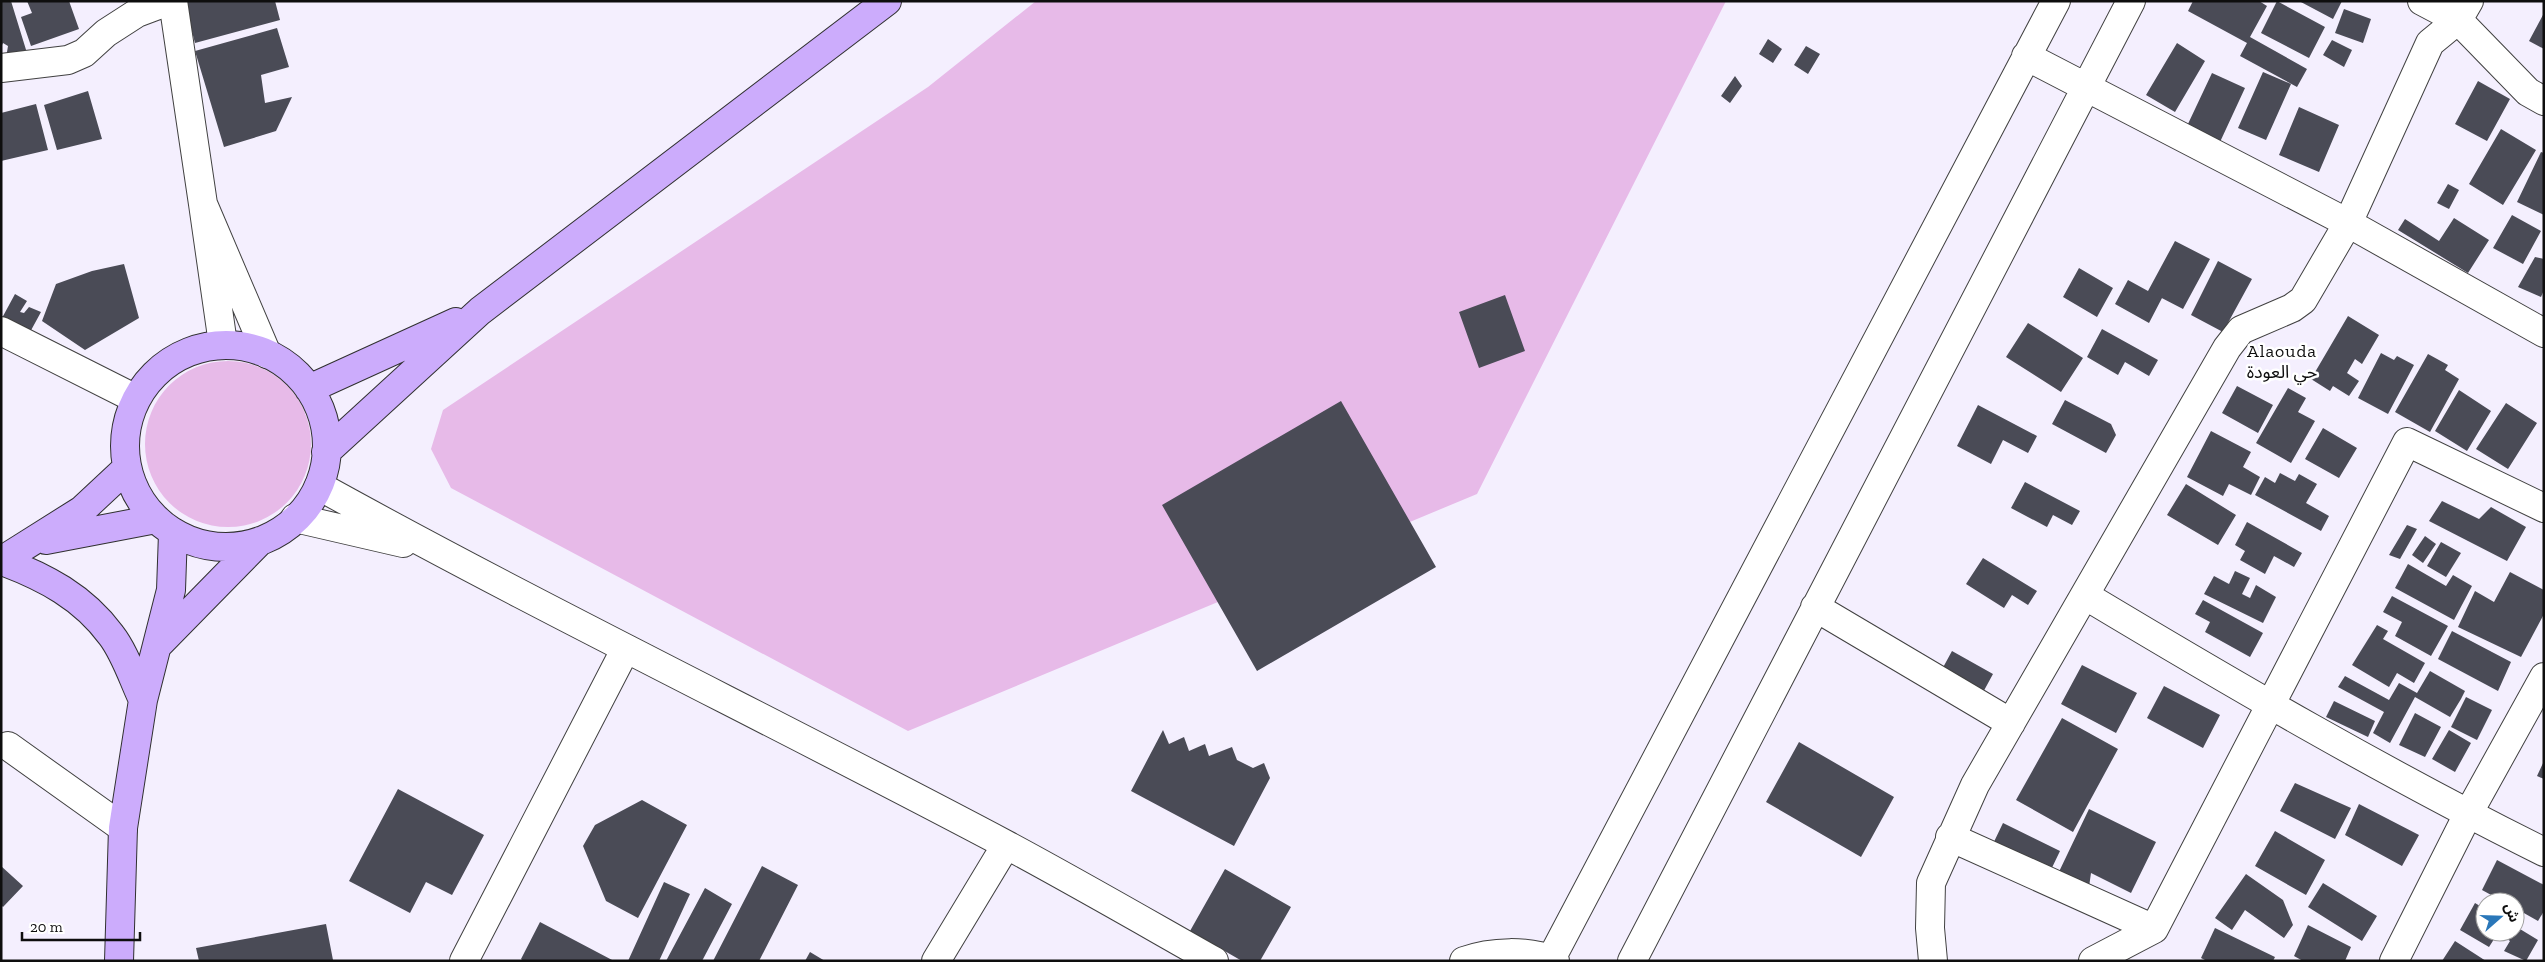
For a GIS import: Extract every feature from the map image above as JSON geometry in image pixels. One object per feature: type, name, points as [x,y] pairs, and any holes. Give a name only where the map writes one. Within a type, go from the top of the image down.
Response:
[{"type":"main road","points":[[326,452],[480,311],[886,1]]},
{"type":"main road","points":[[309,389],[480,311]]},
{"type":"main road","points":[[223,344],[246,346],[267,354],[286,365],[309,389],[323,419],[326,452],[319,486],[304,509],[285,528],[260,541],[227,547],[192,542],[165,526],[141,502],[127,468],[125,433],[136,399],[148,381],[163,365],[181,354],[202,347],[223,344]]},
{"type":"main road","points":[[2,561],[82,510],[127,468]]},
{"type":"main road","points":[[30,544],[165,526]]},
{"type":"main road","points":[[119,961],[123,828],[143,700],[171,590],[165,526]]},
{"type":"main road","points":[[157,646],[260,541]]},
{"type":"main road","points":[[2,561],[35,573],[79,600],[112,636],[143,700]]},
{"type":"street","points":[[1,68],[21,68],[68,60],[84,53],[106,34],[137,13],[169,1]]},
{"type":"street","points":[[173,1],[223,344]]},
{"type":"street","points":[[1464,961],[1495,954],[1524,954],[1553,960],[2056,1]]},
{"type":"street","points":[[1632,961],[2131,1]]},
{"type":"street","points":[[2418,1],[2430,43]]},
{"type":"street","points":[[2422,1],[2463,11],[2528,92],[2544,101]]},
{"type":"street","points":[[1933,961],[1930,928],[1931,883],[1950,837],[1975,785],[2086,596],[2227,348],[2241,330],[2292,308],[2303,300],[2348,222],[2430,43],[2463,11]]},
{"type":"street","points":[[2026,56],[2348,222],[2544,333]]},
{"type":"street","points":[[203,204],[267,354]]},
{"type":"street","points":[[1,331],[136,399]]},
{"type":"street","points":[[2093,961],[2154,930],[2408,442],[2544,508]]},
{"type":"street","points":[[319,486],[434,550],[625,650],[1006,844],[1214,961]]},
{"type":"street","points":[[295,518],[434,550]]},
{"type":"street","points":[[2086,596],[2270,706],[2468,814],[2544,852]]},
{"type":"street","points":[[1815,606],[2011,722]]},
{"type":"street","points":[[465,960],[625,650]]},
{"type":"street","points":[[2394,961],[2468,814],[2544,677]]},
{"type":"street","points":[[3,748],[123,828]]},
{"type":"street","points":[[1950,837],[2154,930]]},
{"type":"street","points":[[936,961],[1006,844]]},
{"type":"shaded area","points":[[1036,1],[1726,1],[1477,494],[908,731],[451,488],[431,449],[443,410],[928,87]]},
{"type":"shaded area","points":[[220,361],[236,361],[260,367],[287,385],[305,412],[311,444],[305,476],[287,503],[260,521],[236,527],[220,527],[196,521],[175,508],[164,497],[151,476],[145,452],[145,436],[151,412],[164,391],[175,380],[196,367]]},
{"type":"building","points":[[1,1],[11,1],[27,53],[6,58],[8,46],[3,43],[1,47]]},
{"type":"building","points":[[27,1],[69,1],[79,29],[31,46],[21,17],[32,13]]},
{"type":"building","points":[[184,1],[275,1],[280,20],[195,43]]},
{"type":"building","points":[[2193,1],[2259,1],[2267,6],[2250,37],[2307,69],[2297,87],[2240,56],[2247,43],[2188,11]]},
{"type":"building","points":[[2277,1],[2325,27],[2309,58],[2261,33]]},
{"type":"building","points":[[2299,1],[2342,1],[2333,19]]},
{"type":"building","points":[[2344,9],[2371,19],[2363,43],[2335,33]]},
{"type":"building","points":[[2544,13],[2544,49],[2529,41]]},
{"type":"building","points":[[277,28],[289,67],[261,75],[265,103],[292,97],[276,131],[224,147],[195,51]]},
{"type":"building","points":[[1768,39],[1782,49],[1773,63],[1759,54]]},
{"type":"building","points":[[2332,40],[2352,50],[2344,67],[2323,55]]},
{"type":"building","points":[[2177,43],[2205,61],[2175,112],[2146,95]]},
{"type":"building","points":[[1806,46],[1820,54],[1808,74],[1794,65]]},
{"type":"building","points":[[2263,72],[2291,84],[2266,140],[2238,128]]},
{"type":"building","points":[[2212,73],[2245,88],[2220,142],[2187,126]]},
{"type":"building","points":[[1735,76],[1742,86],[1730,103],[1721,96]]},
{"type":"building","points":[[2478,81],[2510,99],[2487,141],[2455,124]]},
{"type":"building","points":[[88,91],[102,139],[57,150],[44,105]]},
{"type":"building","points":[[36,104],[48,150],[1,161],[1,113]]},
{"type":"building","points":[[2299,107],[2339,125],[2319,172],[2279,155]]},
{"type":"building","points":[[2501,129],[2536,150],[2503,205],[2469,184]]},
{"type":"building","points":[[2541,152],[2544,153],[2544,215],[2517,202]]},
{"type":"building","points":[[2448,184],[2459,190],[2449,209],[2437,203]]},
{"type":"building","points":[[2512,215],[2541,231],[2523,264],[2493,248]]},
{"type":"building","points":[[2454,218],[2489,240],[2468,273],[2398,230],[2405,219],[2439,241]]},
{"type":"building","points":[[2175,241],[2210,259],[2183,309],[2162,298],[2149,323],[2115,304],[2128,280],[2148,291]]},
{"type":"building","points":[[2535,257],[2544,259],[2544,290],[2541,297],[2518,287]]},
{"type":"building","points":[[2218,261],[2252,279],[2223,332],[2191,315]]},
{"type":"building","points":[[124,264],[139,318],[85,350],[42,321],[56,284],[92,271]]},
{"type":"building","points":[[2079,268],[2113,288],[2097,317],[2063,297]]},
{"type":"building","points":[[15,294],[27,301],[20,312],[24,313],[29,307],[41,312],[29,334],[2,318]]},
{"type":"building","points":[[1505,295],[1525,351],[1479,368],[1459,312]]},
{"type":"building","points":[[2348,316],[2379,335],[2362,364],[2355,359],[2347,373],[2359,381],[2349,396],[2333,386],[2330,391],[2311,379]]},
{"type":"building","points":[[2028,323],[2083,358],[2061,392],[2006,357]]},
{"type":"building","points":[[2102,329],[2158,360],[2149,376],[2125,362],[2118,375],[2087,357]]},
{"type":"building","points":[[2381,353],[2394,360],[2397,356],[2414,365],[2388,414],[2358,398]]},
{"type":"building","points":[[2428,354],[2448,365],[2445,370],[2459,379],[2430,432],[2395,412]]},
{"type":"building","points":[[2237,386],[2273,405],[2258,433],[2222,413]]},
{"type":"building","points":[[2288,388],[2306,398],[2298,412],[2315,421],[2291,463],[2256,443]]},
{"type":"building","points":[[2459,390],[2491,411],[2467,451],[2435,431]]},
{"type":"building","points":[[2065,400],[2111,424],[2116,435],[2106,453],[2052,424]]},
{"type":"building","points":[[1341,401],[1436,567],[1257,671],[1162,505]]},
{"type":"building","points":[[2506,403],[2537,423],[2508,469],[2476,449]]},
{"type":"building","points":[[1978,405],[2037,436],[2028,453],[2003,440],[1991,464],[1957,446]]},
{"type":"building","points":[[2323,428],[2357,448],[2339,478],[2305,459]]},
{"type":"building","points":[[2211,431],[2251,452],[2243,467],[2260,477],[2251,495],[2229,484],[2223,496],[2187,477]]},
{"type":"building","points":[[2280,473],[2295,481],[2299,474],[2317,484],[2306,503],[2329,516],[2321,531],[2255,495],[2265,477],[2275,483]]},
{"type":"building","points":[[2025,482],[2080,511],[2072,525],[2053,515],[2047,527],[2011,508]]},
{"type":"building","points":[[2186,484],[2236,515],[2218,545],[2167,515]]},
{"type":"building","points":[[2442,501],[2479,519],[2491,507],[2526,527],[2507,561],[2429,521]]},
{"type":"building","points":[[2247,522],[2302,553],[2294,567],[2274,556],[2265,574],[2240,560],[2245,551],[2235,545]]},
{"type":"building","points":[[2407,525],[2417,529],[2400,559],[2389,555]]},
{"type":"building","points":[[2425,536],[2436,544],[2423,563],[2412,555]]},
{"type":"building","points":[[2441,542],[2461,553],[2446,577],[2427,566]]},
{"type":"building","points":[[1983,558],[2037,591],[2028,605],[2012,595],[2004,608],[1966,584]]},
{"type":"building","points":[[2408,564],[2446,586],[2453,575],[2472,586],[2454,620],[2395,588]]},
{"type":"building","points":[[2235,571],[2250,578],[2242,594],[2250,598],[2256,585],[2276,597],[2263,623],[2204,594],[2214,576],[2229,584]]},
{"type":"building","points":[[2510,572],[2544,590],[2544,614],[2521,657],[2458,627],[2475,591],[2494,602]]},
{"type":"building","points":[[2392,596],[2448,626],[2431,656],[2395,636],[2402,622],[2383,612]]},
{"type":"building","points":[[2203,600],[2263,633],[2250,657],[2205,632],[2210,622],[2195,614]]},
{"type":"building","points":[[2377,625],[2388,631],[2383,639],[2425,663],[2414,683],[2397,673],[2389,687],[2352,665]]},
{"type":"building","points":[[2452,631],[2511,662],[2498,691],[2438,659]]},
{"type":"building","points":[[1952,651],[1993,674],[1981,696],[1940,673]]},
{"type":"building","points":[[2082,665],[2137,693],[2116,733],[2061,704]]},
{"type":"building","points":[[2430,671],[2465,691],[2461,699],[2450,717],[2415,697],[2390,743],[2373,733],[2384,712],[2338,687],[2345,676],[2389,700],[2399,683],[2417,693]]},
{"type":"building","points":[[2164,686],[2220,715],[2203,748],[2147,718]]},
{"type":"building","points":[[2466,697],[2492,710],[2477,740],[2451,727]]},
{"type":"building","points":[[2334,701],[2375,721],[2368,737],[2326,717]]},
{"type":"building","points":[[2415,713],[2441,727],[2425,757],[2399,745]]},
{"type":"building","points":[[2062,718],[2118,749],[2073,832],[2016,800]]},
{"type":"building","points":[[1163,730],[1169,744],[1184,737],[1189,751],[1205,744],[1209,756],[1232,747],[1237,760],[1253,768],[1264,763],[1270,778],[1234,846],[1131,791]]},
{"type":"building","points":[[2449,730],[2471,743],[2455,772],[2432,759]]},
{"type":"building","points":[[1799,742],[1894,797],[1861,857],[1766,802]]},
{"type":"building","points":[[2544,761],[2544,779],[2537,776]]},
{"type":"building","points":[[2295,783],[2351,808],[2335,839],[2280,811]]},
{"type":"building","points":[[398,789],[484,835],[452,895],[426,882],[410,913],[349,881]]},
{"type":"building","points":[[642,800],[687,825],[638,918],[606,901],[583,846],[595,825]]},
{"type":"building","points":[[2359,804],[2419,835],[2402,866],[2345,835]]},
{"type":"building","points":[[2089,809],[2156,842],[2131,893],[2091,873],[2088,894],[2056,878]]},
{"type":"building","points":[[2003,823],[2060,851],[2048,876],[1991,848]]},
{"type":"building","points":[[2275,831],[2325,860],[2306,895],[2255,866]]},
{"type":"building","points":[[2497,860],[2544,885],[2544,911],[2538,921],[2525,914],[2525,892],[2486,892],[2482,890]]},
{"type":"building","points":[[1,866],[23,886],[3,907],[1,905]]},
{"type":"building","points":[[762,866],[798,885],[759,961],[713,961]]},
{"type":"building","points":[[1225,869],[1291,907],[1260,961],[1242,961],[1190,931]]},
{"type":"building","points":[[2246,874],[2283,900],[2293,925],[2284,938],[2245,910],[2232,930],[2215,918]]},
{"type":"building","points":[[664,882],[690,894],[659,961],[628,961]]},
{"type":"building","points":[[2323,883],[2377,916],[2362,941],[2308,907]]},
{"type":"building","points":[[705,888],[732,904],[702,961],[666,961]]},
{"type":"building","points":[[2475,903],[2475,939],[2460,930]]},
{"type":"building","points":[[540,922],[614,961],[523,961],[521,959]]},
{"type":"building","points":[[326,924],[333,960],[199,961],[196,948]]},
{"type":"building","points":[[2308,925],[2351,947],[2345,961],[2303,961],[2294,956]]},
{"type":"building","points":[[2215,928],[2275,957],[2273,961],[2207,961],[2201,958]]},
{"type":"building","points":[[2525,932],[2538,940],[2526,961],[2504,951],[2509,942],[2525,942]]},
{"type":"building","points":[[2455,941],[2486,961],[2442,961]]},
{"type":"building","points":[[2480,942],[2492,942],[2489,947]]},
{"type":"building","points":[[810,952],[825,961],[805,961]]},
{"type":"district","name":"Alaouda حي العودة","points":[[2282,361]]}]
